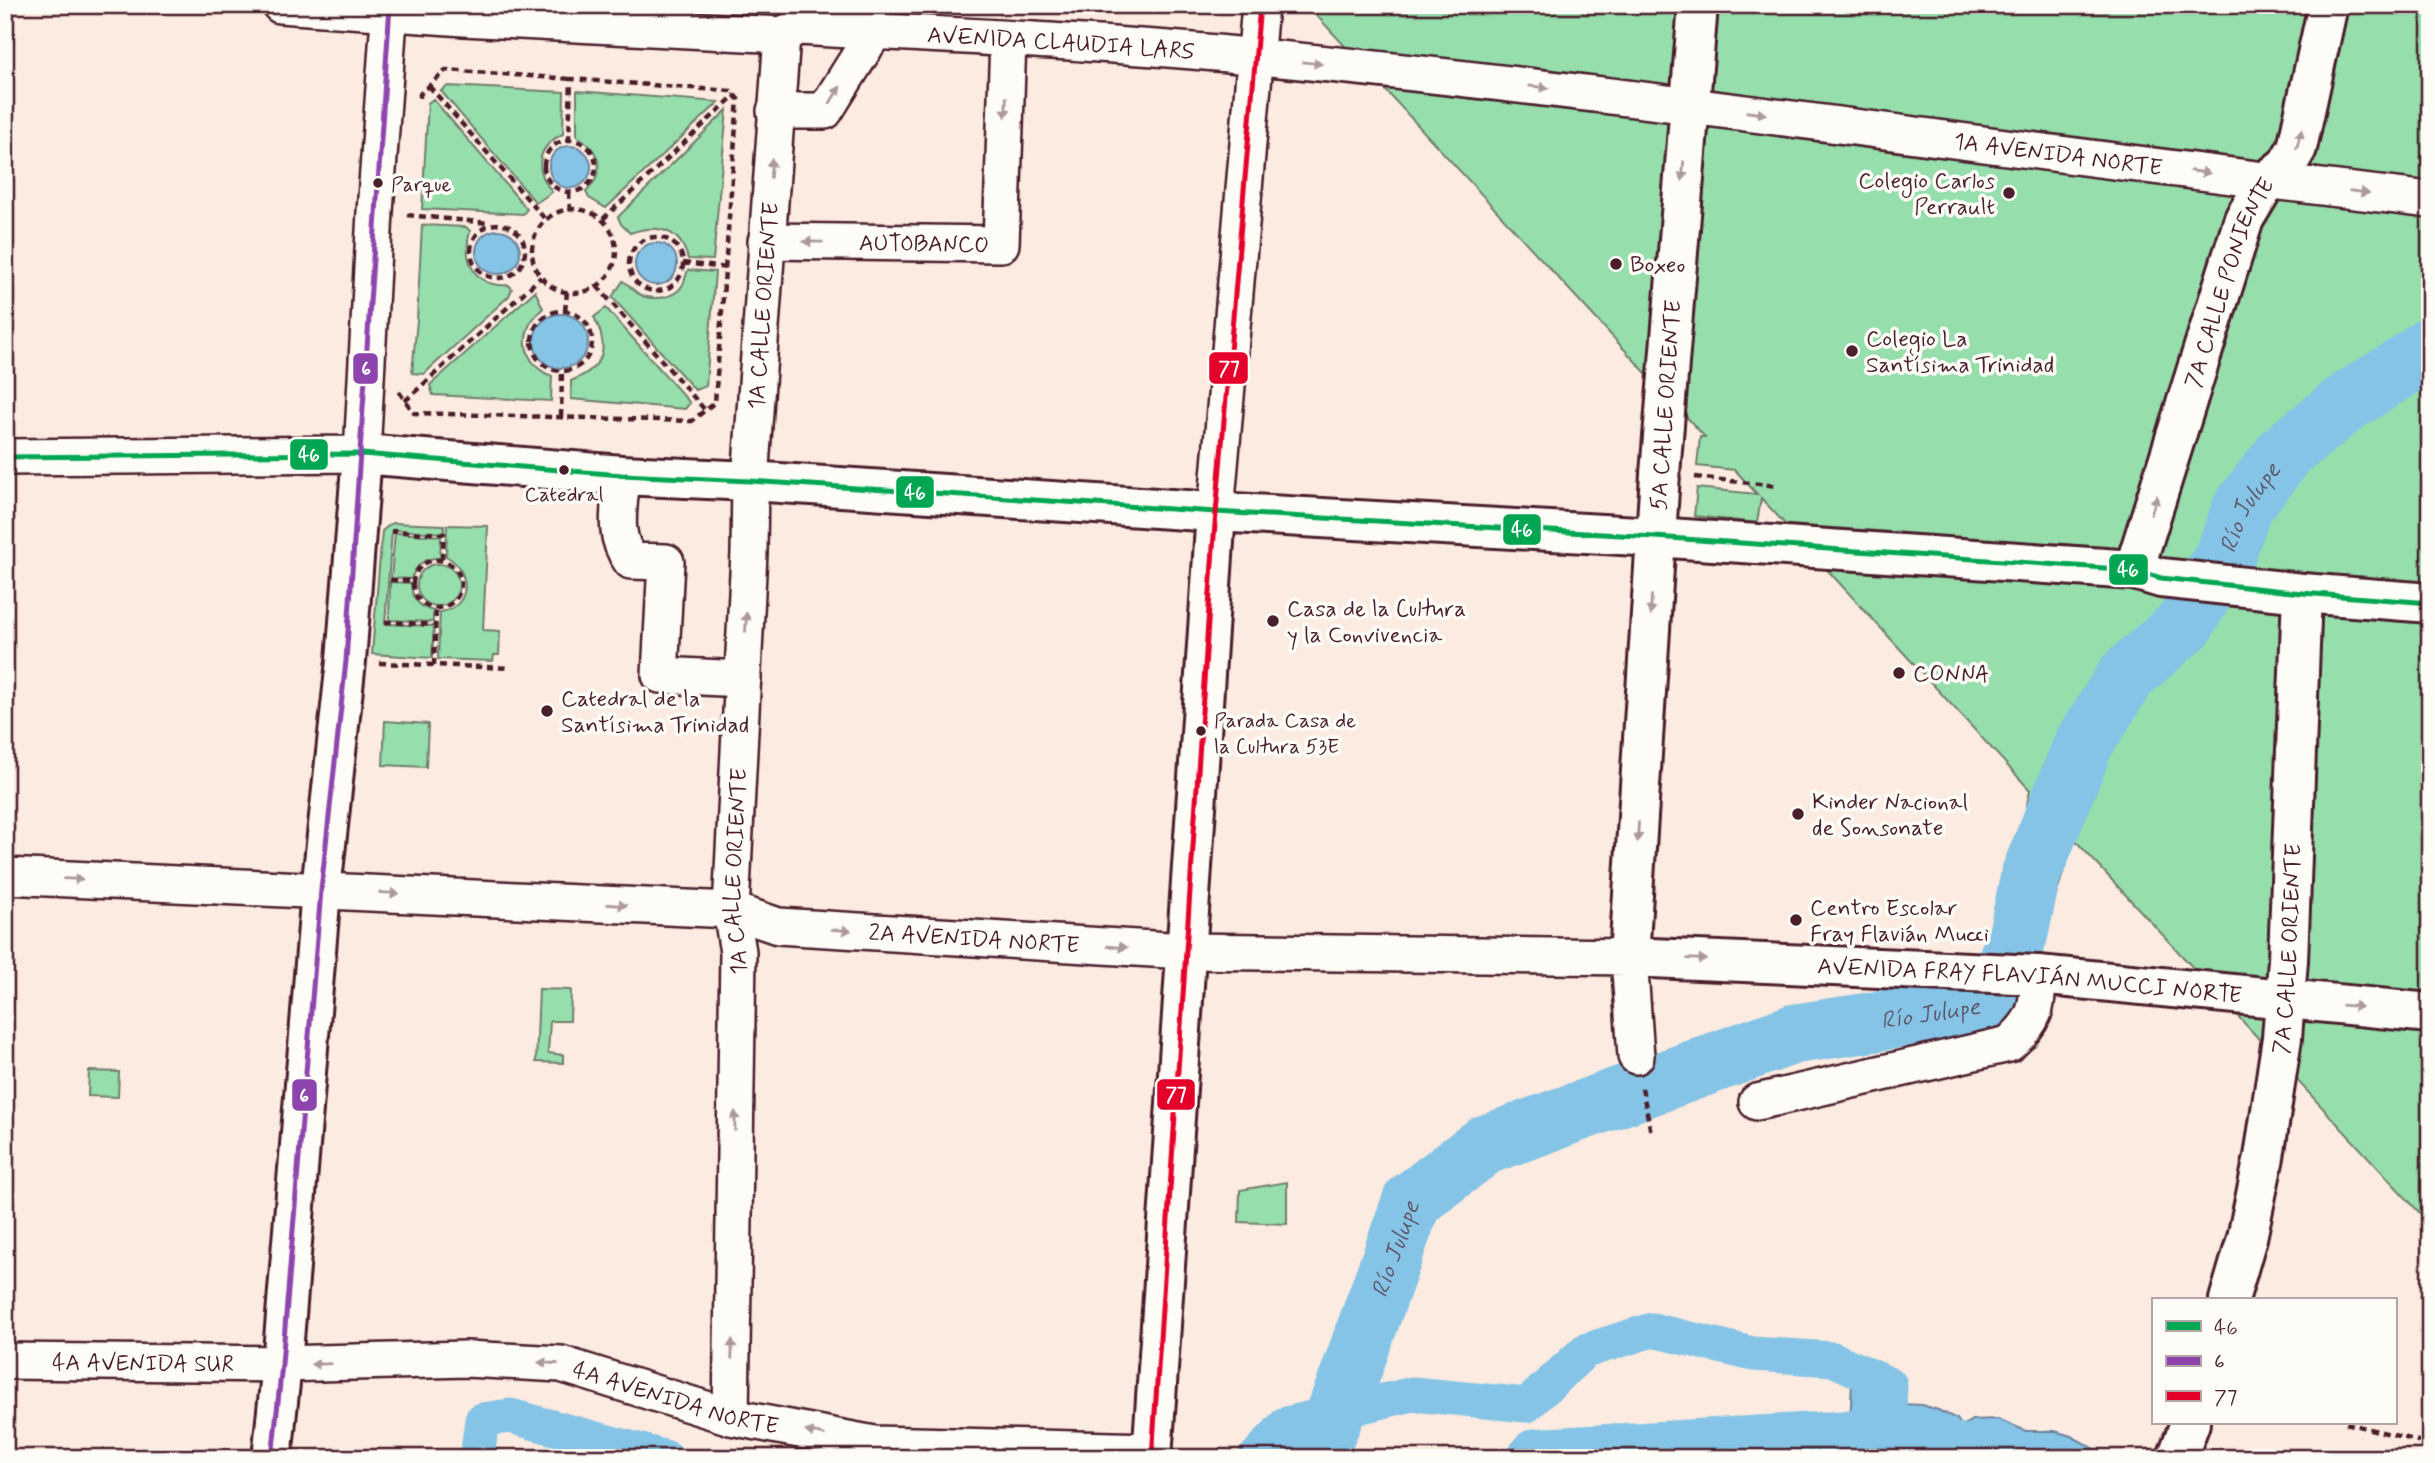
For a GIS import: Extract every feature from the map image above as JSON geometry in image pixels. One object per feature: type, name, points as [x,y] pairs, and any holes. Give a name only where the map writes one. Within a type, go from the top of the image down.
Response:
[{"type":"main road","name":"5A CALLE ORIENTE","points":[[1629,957],[1655,537],[1698,5]]},
{"type":"main road","name":"7A CALLE PONIENTE","points":[[2148,574],[2244,219],[2267,181],[2287,165],[2297,148],[2328,5]]},
{"type":"main road","points":[[272,1452],[282,1364],[321,890],[346,661],[362,454],[622,475],[1655,537],[2148,574],[2290,592],[2430,603]]},
{"type":"main road","points":[[1152,1454],[1216,512]]},
{"type":"main road","name":"7A CALLE ORIENTE","points":[[2230,1298],[2247,1238],[2264,1157],[2282,1038],[2290,592]]},
{"type":"main road","name":"AVENIDA FRAY FLAVIÁN MUCCI NORTE","points":[[1629,957],[2044,975],[2430,1013]]},
{"type":"main road","points":[[2177,1458],[2190,1424]]},
{"type":"street","name":"AVENIDA CLAUDIA LARS","points":[[280,5],[793,23],[875,32],[1256,57],[1688,104]]},
{"type":"street","points":[[1216,512],[1260,5]]},
{"type":"street","points":[[5,457],[362,454],[375,212],[391,9]]},
{"type":"street","name":"1A CALLE ORIENTE","points":[[731,1417],[738,952],[731,910],[749,553],[750,481],[775,111],[793,23]]},
{"type":"street","points":[[775,111],[825,111],[875,32]]},
{"type":"street","name":"AUTOBANCO","points":[[766,241],[1001,244],[1008,39]]},
{"type":"street","name":"1A AVENIDA NORTE","points":[[1688,104],[2430,200]]},
{"type":"street","points":[[622,475],[618,535],[622,549],[631,561],[666,562],[660,675],[743,679]]},
{"type":"street","name":"2A AVENIDA NORTE","points":[[5,876],[731,910],[778,926],[1185,951],[1629,957]]},
{"type":"street","name":"5A CALLE ORIENTE","points":[[1629,957],[1636,1056]]},
{"type":"street","points":[[1757,1102],[2008,1044],[2026,1028],[2033,1017],[2044,975]]},
{"type":"street","name":"4A AVENIDA NORTE","points":[[282,1364],[466,1359],[561,1364],[731,1417],[874,1444],[1152,1454]]},
{"type":"street","name":"4A AVENIDA SUR","points":[[5,1361],[282,1364]]},
{"type":"path","points":[[396,389],[414,413],[692,421],[715,402],[738,99],[731,91],[446,71],[420,94],[419,108]]},
{"type":"path","points":[[569,140],[571,79]]},
{"type":"path","points":[[429,86],[545,219]]},
{"type":"path","points":[[603,219],[735,95]]},
{"type":"path","points":[[569,140],[580,142],[587,147],[596,162],[596,172],[586,187],[569,192],[561,190],[548,180],[544,164],[550,149],[569,140]]},
{"type":"path","points":[[569,192],[570,208]]},
{"type":"path","points":[[409,229],[411,202]]},
{"type":"path","points":[[570,208],[593,212],[603,219],[614,237],[616,258],[612,271],[603,282],[578,293],[551,287],[534,266],[532,252],[537,229],[545,219],[570,208]]},
{"type":"path","points":[[410,215],[497,223],[513,228],[520,235],[525,251],[519,268],[504,278],[485,275],[472,261],[471,244],[481,229],[497,223]]},
{"type":"path","points":[[662,237],[677,247],[683,263],[678,281],[654,291],[638,284],[632,277],[628,260],[637,244],[644,239],[662,237]]},
{"type":"path","points":[[525,251],[532,252]]},
{"type":"path","points":[[616,258],[628,260]]},
{"type":"path","points":[[683,263],[725,268]]},
{"type":"path","points":[[405,401],[541,277]]},
{"type":"path","points":[[597,286],[705,410]]},
{"type":"path","points":[[565,311],[567,292]]},
{"type":"path","points":[[565,311],[584,320],[592,338],[591,348],[580,365],[562,371],[552,369],[537,357],[532,338],[534,328],[547,314],[565,311]]},
{"type":"path","points":[[561,417],[562,371]]},
{"type":"path","points":[[1691,477],[1777,486]]},
{"type":"path","points":[[393,543],[393,531],[444,534],[442,560]]},
{"type":"path","points":[[442,560],[456,568],[462,583],[461,592],[452,604],[436,609],[421,603],[416,597],[413,581],[415,573],[426,562],[442,560]]},
{"type":"path","points":[[391,568],[390,581],[413,581]]},
{"type":"path","points":[[388,609],[387,622],[436,625]]},
{"type":"path","points":[[434,666],[436,609]]},
{"type":"path","points":[[346,661],[510,667]]},
{"type":"path","points":[[1649,1124],[1651,1133]]},
{"type":"path","points":[[2350,1424],[2430,1444]]},
{"type":"green space","points":[[1307,5],[2430,5],[2430,1224],[2074,839],[2051,910],[2030,950],[1998,945],[2030,790],[1761,498],[1757,523],[1694,516],[1697,488],[1757,494],[1735,470],[1697,466],[1700,437],[1705,437]]},
{"type":"green space","points":[[448,86],[564,92],[563,134],[547,145],[540,167],[552,192],[536,203],[441,91]]},
{"type":"green space","points":[[577,91],[719,102],[606,208],[589,198],[586,192],[597,176],[598,161],[591,148],[577,136]]},
{"type":"green space","points":[[433,99],[527,209],[523,214],[422,209],[428,103]]},
{"type":"green space","points":[[727,110],[713,260],[688,259],[679,241],[666,231],[649,229],[630,233],[618,217]]},
{"type":"green space","points":[[422,225],[466,227],[470,231],[468,252],[473,270],[487,282],[509,285],[512,289],[509,296],[424,374],[412,373]]},
{"type":"green space","points":[[688,270],[715,272],[706,386],[695,390],[612,297],[623,281],[646,297],[669,296],[682,286]]},
{"type":"green space","points":[[535,291],[543,308],[529,326],[527,349],[533,363],[552,376],[551,401],[433,395],[430,385]]},
{"type":"green space","points":[[606,308],[690,403],[685,409],[571,399],[571,381],[591,369],[601,355],[602,338],[594,317]]},
{"type":"green space","points":[[392,523],[444,525],[444,533],[392,530],[385,624],[434,626],[432,658],[372,654],[382,531]]},
{"type":"green space","points":[[447,525],[488,526],[483,630],[500,631],[499,655],[494,655],[493,661],[438,659],[440,612],[451,609],[458,603],[465,587],[460,570],[446,556]]},
{"type":"green space","points":[[395,533],[441,536],[440,558],[422,563],[411,579],[391,578]]},
{"type":"green space","points":[[438,564],[453,570],[459,585],[453,600],[438,606],[423,600],[417,585],[423,570]]},
{"type":"green space","points":[[390,582],[411,583],[417,601],[433,611],[433,622],[389,620]]},
{"type":"green space","points":[[385,721],[428,724],[426,767],[383,765]]},
{"type":"green space","points":[[539,989],[571,990],[570,1021],[550,1021],[548,1053],[563,1055],[563,1063],[536,1062]]},
{"type":"green space","points":[[89,1071],[119,1072],[118,1097],[88,1096]]},
{"type":"green space","points":[[1287,1182],[1287,1224],[1239,1222],[1240,1190]]},
{"type":"green space","points":[[220,1451],[222,1458],[71,1458]]},
{"type":"water","points":[[570,146],[585,152],[591,167],[585,182],[570,188],[555,182],[549,167],[555,152]]},
{"type":"water","points":[[498,230],[513,237],[520,252],[513,267],[498,274],[483,267],[476,252],[483,237]]},
{"type":"water","points":[[656,243],[671,249],[677,264],[671,279],[656,285],[641,279],[635,264],[641,249]]},
{"type":"water","points":[[561,314],[580,322],[588,341],[580,360],[561,368],[542,360],[534,341],[542,322]]},
{"type":"water","points":[[1852,1378],[1881,1390],[1902,1404],[1922,1405],[1938,1410],[1957,1419],[1962,1426],[1972,1420],[1998,1419],[2026,1431],[2055,1431],[2071,1436],[2102,1453],[2127,1458],[1849,1458]]},
{"type":"waterway","name":"Río Julupe","points":[[1315,1458],[1344,1392],[1412,1201],[1485,1145],[1794,1034],[1990,1004],[2018,935],[2031,874],[2084,743],[2127,675],[2185,624],[2227,551],[2242,508],[2286,451],[2350,400],[2411,362],[2430,346]]},
{"type":"waterway","points":[[1255,1458],[1286,1424],[1413,1394],[1527,1405],[1585,1351],[1652,1330],[1753,1354],[1833,1359],[1890,1385],[1888,1438]]},
{"type":"waterway","points":[[477,1458],[482,1420],[510,1416],[667,1458]]},
{"type":"waterway","points":[[1538,1458],[1888,1438],[1981,1458]]},
{"type":"transit line","name":"6","points":[[272,1458],[321,890],[346,661],[390,5]]},
{"type":"transit line","name":"77","points":[[1152,1458],[1213,548],[1260,5]]},
{"type":"transit line","name":"46","points":[[5,457],[362,454],[622,475],[1655,537],[2134,570],[2161,578],[2430,603]]},
{"type":"place","name":"Parque","points":[[378,183]]},
{"type":"place","name":"Colegio Carlos Perrault","points":[[2009,193]]},
{"type":"place","name":"Boxeo","points":[[1616,264]]},
{"type":"place","name":"Colegio La Santísima Trinidad","points":[[1852,351]]},
{"type":"place","name":"Catedral","points":[[564,470]]},
{"type":"place","name":"Casa de la Cultura y la Convivencia","points":[[1273,621]]},
{"type":"place","name":"CONNA","points":[[1899,673]]},
{"type":"place","name":"Catedral de la Santísima Trinidad","points":[[547,711]]},
{"type":"place","name":"Parada Casa de la Cultura 53E","points":[[1201,731]]},
{"type":"place","name":"Kinder Nacional de Sonsonate","points":[[1798,814]]},
{"type":"place","name":"Centro Escolar Fray Flavián Mucci","points":[[1796,920]]}]
